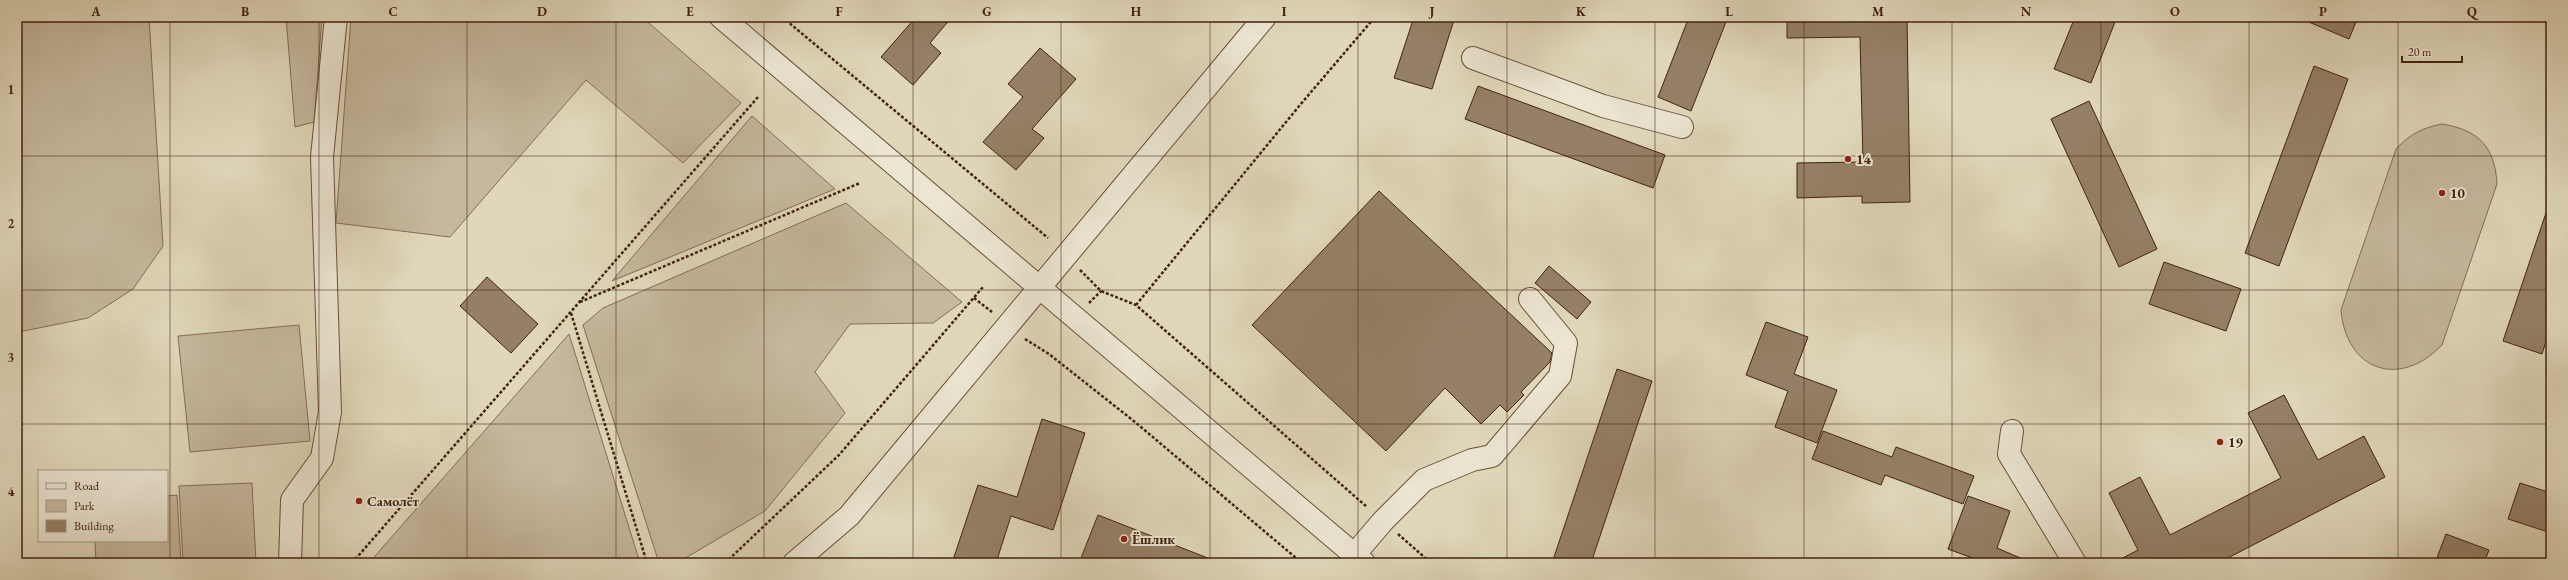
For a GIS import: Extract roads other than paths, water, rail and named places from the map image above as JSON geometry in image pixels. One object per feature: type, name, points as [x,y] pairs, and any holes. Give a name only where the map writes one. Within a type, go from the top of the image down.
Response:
[{"type":"street","points":[[290,563],[292,500],[322,458],[330,412],[322,157],[336,17]]},
{"type":"street","points":[[721,17],[1039,289],[1359,559],[1382,521],[1424,480],[1472,460],[1492,456],[1560,376],[1566,343],[1530,299]]},
{"type":"street","points":[[794,563],[848,516],[1265,17]]},
{"type":"street","points":[[1473,58],[1603,106],[1682,127]]},
{"type":"street","points":[[2012,431],[2009,454],[2075,563]]},
{"type":"place","name":"14","points":[[1848,159]]},
{"type":"place","name":"10","points":[[2442,193]]},
{"type":"place","name":"19","points":[[2220,442]]},
{"type":"place","name":"Самолёт","points":[[359,501]]},
{"type":"place","name":"Ёшлик","points":[[1124,539]]}]
